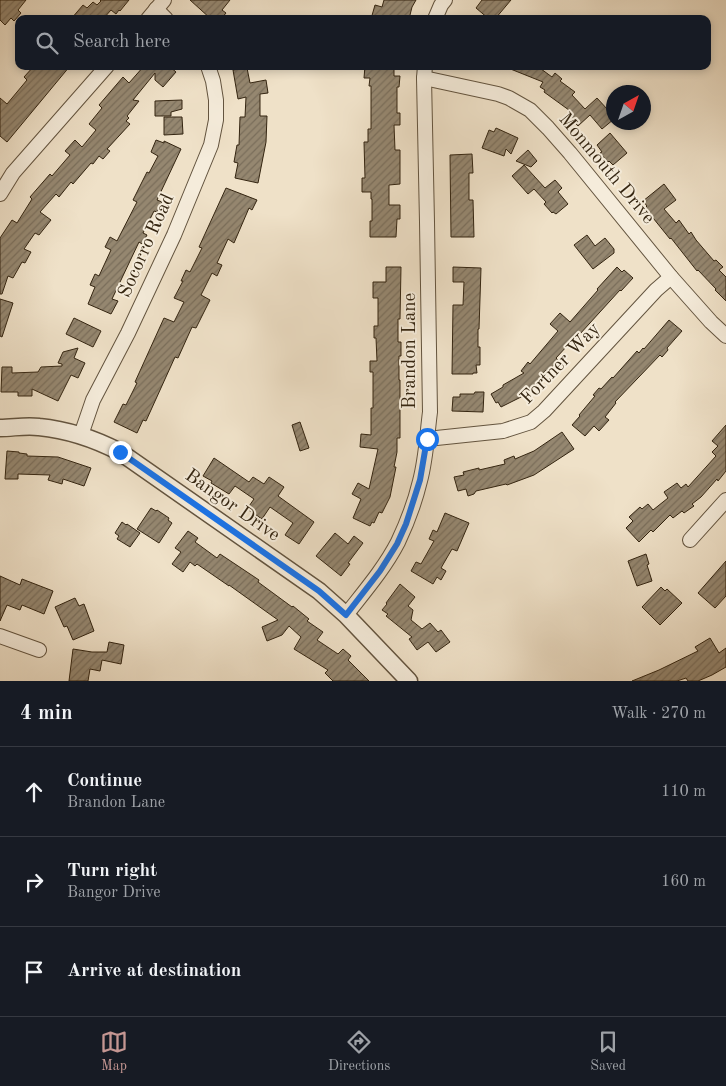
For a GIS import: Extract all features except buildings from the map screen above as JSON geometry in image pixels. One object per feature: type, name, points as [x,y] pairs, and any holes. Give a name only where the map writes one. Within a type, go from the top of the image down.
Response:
[{"type":"street","points":[[437,15],[445,0]]},
{"type":"street","points":[[0,194],[13,174],[104,70]]},
{"type":"street","name":"Socorro Road","points":[[81,435],[93,400],[128,333],[174,235],[211,145],[216,120],[216,100],[209,70]]},
{"type":"street","name":"Monmouth Drive","points":[[424,72],[510,98],[530,110],[570,153],[671,277],[726,336]]},
{"type":"street","name":"Brandon Lane","points":[[346,615],[380,571],[397,544],[406,524],[420,480],[427,439],[430,403],[424,72]]},
{"type":"street","name":"Fortner Way","points":[[427,439],[503,431],[531,422],[544,411],[656,290],[671,277]]},
{"type":"street","name":"Bangor Drive","points":[[0,428],[38,427],[81,435],[100,442],[141,466],[319,591],[346,615],[409,681]]},
{"type":"street","points":[[690,540],[726,500]]},
{"type":"street","points":[[0,636],[39,650]]},
{"type":"route","points":[[120,452],[319,591],[346,615],[380,571],[397,544],[406,524],[420,480],[427,439]]}]
